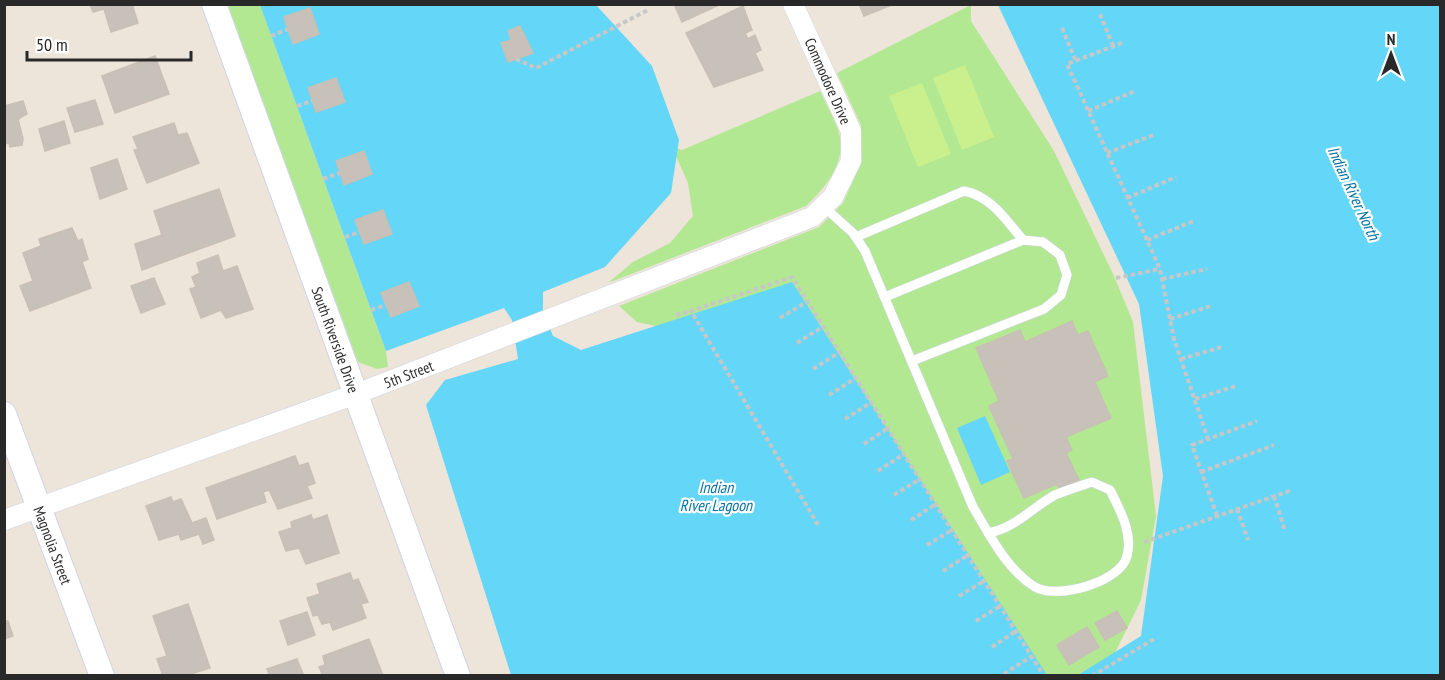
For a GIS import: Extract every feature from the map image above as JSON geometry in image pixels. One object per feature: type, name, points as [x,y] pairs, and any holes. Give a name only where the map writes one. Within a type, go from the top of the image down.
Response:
[{"type":"street","name":"South Riverside Drive","points":[[214,4],[345,370],[356,394],[458,675]]},
{"type":"street","name":"Commodore Drive","points":[[776,231],[812,217],[833,197],[851,160],[851,131],[793,4]]},
{"type":"street","name":"5th Street","points":[[4,520],[356,394],[776,231]]},
{"type":"street","name":"Magnolia Street","points":[[4,414],[102,675]]},
{"type":"lane","points":[[856,237],[964,191],[977,193],[994,206],[1023,240]]},
{"type":"lane","points":[[823,206],[856,237],[885,297],[973,507],[988,533],[1002,556],[1035,587],[1055,592],[1082,589],[1113,574],[1127,558],[1130,539],[1110,490],[1092,482],[1056,495],[998,532],[988,533]]},
{"type":"lane","points":[[885,297],[1023,240],[1043,242],[1060,255],[1067,275],[1061,295],[1044,309],[912,361]]},
{"type":"path","points":[[516,59],[536,68],[648,10]]},
{"type":"path","points":[[1100,14],[1113,46]]},
{"type":"path","points":[[1062,28],[1076,61]]},
{"type":"path","points":[[271,36],[288,29]]},
{"type":"path","points":[[1122,43],[1067,64],[1160,268],[1181,359],[1208,439]]},
{"type":"path","points":[[1088,111],[1135,91]]},
{"type":"path","points":[[297,106],[312,101]]},
{"type":"path","points":[[1107,153],[1156,134]]},
{"type":"path","points":[[324,179],[340,173]]},
{"type":"path","points":[[1127,198],[1176,177]]},
{"type":"path","points":[[1147,240],[1194,220]]},
{"type":"path","points":[[345,237],[360,232]]},
{"type":"path","points":[[1116,278],[1160,268]]},
{"type":"path","points":[[1162,279],[1207,269]]},
{"type":"path","points":[[676,315],[792,276],[1044,675]]},
{"type":"path","points":[[780,318],[808,301]]},
{"type":"path","points":[[371,310],[386,304]]},
{"type":"path","points":[[1170,319],[1211,306]]},
{"type":"path","points":[[691,311],[818,525]]},
{"type":"path","points":[[797,343],[824,326]]},
{"type":"path","points":[[1181,359],[1222,347]]},
{"type":"path","points":[[813,369],[840,352]]},
{"type":"path","points":[[829,395],[856,378]]},
{"type":"path","points":[[1194,399],[1236,386]]},
{"type":"path","points":[[845,419],[872,402]]},
{"type":"path","points":[[1217,516],[1192,445],[1257,421]]},
{"type":"path","points":[[864,444],[888,428]]},
{"type":"path","points":[[1201,472],[1274,445]]},
{"type":"path","points":[[878,471],[904,454]]},
{"type":"path","points":[[894,495],[920,479]]},
{"type":"path","points":[[1144,542],[1292,490]]},
{"type":"path","points":[[1274,496],[1285,531]]},
{"type":"path","points":[[911,520],[936,504]]},
{"type":"path","points":[[1237,509],[1248,540]]},
{"type":"path","points":[[927,545],[952,530]]},
{"type":"path","points":[[943,571],[968,555]]},
{"type":"path","points":[[959,596],[984,581]]},
{"type":"path","points":[[976,621],[1000,606]]},
{"type":"path","points":[[992,646],[1016,631]]},
{"type":"path","points":[[1092,675],[1154,639]]},
{"type":"path","points":[[1004,674],[1032,656]]},
{"type":"green space","points":[[227,5],[260,5],[386,351],[388,367],[377,369],[358,362]]},
{"type":"green space","points":[[971,5],[971,21],[1054,151],[1114,276],[1133,322],[1156,516],[1141,600],[1109,665],[1092,675],[1026,675],[679,331],[637,322],[619,306],[819,227],[843,203],[862,161],[861,125],[837,73]]},
{"type":"green space","points":[[965,65],[994,137],[962,150],[933,78]]},
{"type":"green space","points":[[922,83],[951,154],[918,167],[889,96]]},
{"type":"green space","points":[[820,91],[839,133],[840,154],[833,174],[806,206],[608,283],[633,262],[670,243],[693,216],[688,183],[672,147],[682,150]]},
{"type":"water","name":"Indian River Lagoon","points":[[260,5],[596,5],[652,66],[679,140],[671,193],[605,267],[543,292],[543,310],[553,336],[581,350],[792,282],[1047,675],[511,675],[426,405],[445,380],[518,359],[512,320],[504,308],[386,351]]},
{"type":"water","name":"Indian River North","points":[[998,5],[1440,5],[1440,675],[1078,675],[1141,636],[1163,476],[1139,304]]},
{"type":"water","points":[[985,416],[1010,472],[981,485],[957,428]]},
{"type":"building","points":[[90,4],[132,4],[138,23],[111,32],[104,9],[93,12]]},
{"type":"building","points":[[674,4],[721,4],[682,22]]},
{"type":"building","points":[[859,4],[894,4],[864,16]]},
{"type":"building","points":[[743,6],[752,30],[745,33],[748,39],[755,35],[761,50],[755,53],[763,70],[714,87],[686,33]]},
{"type":"building","points":[[310,8],[319,34],[293,44],[284,17]]},
{"type":"building","points":[[520,26],[533,53],[508,62],[501,43],[511,40],[508,31]]},
{"type":"building","points":[[155,56],[169,94],[115,113],[102,76]]},
{"type":"building","points":[[336,78],[345,102],[316,112],[308,88]]},
{"type":"building","points":[[95,100],[103,124],[75,132],[67,108]]},
{"type":"building","points":[[23,101],[27,114],[18,119],[23,139],[22,145],[10,147],[9,143],[4,144],[4,106]]},
{"type":"building","points":[[64,121],[70,143],[45,151],[39,129]]},
{"type":"building","points":[[174,123],[178,135],[187,133],[199,163],[147,183],[134,150],[138,149],[133,137]]},
{"type":"building","points":[[364,151],[372,174],[344,185],[336,161]]},
{"type":"building","points":[[117,159],[127,189],[100,199],[91,168]]},
{"type":"building","points":[[219,189],[235,236],[142,270],[135,244],[162,235],[154,211]]},
{"type":"building","points":[[383,210],[392,234],[364,244],[355,220]]},
{"type":"building","points":[[72,228],[78,241],[82,239],[88,259],[82,262],[91,288],[30,311],[20,286],[33,281],[23,253],[41,246],[39,239]]},
{"type":"building","points":[[218,255],[223,271],[237,266],[253,309],[226,318],[221,310],[201,318],[190,289],[196,287],[192,277],[200,273],[197,263]]},
{"type":"building","points":[[154,278],[165,304],[141,313],[131,286]]},
{"type":"building","points":[[409,282],[419,306],[391,317],[381,293]]},
{"type":"building","points":[[1072,321],[1078,335],[1088,331],[1108,376],[1095,382],[1111,418],[1066,437],[1072,450],[1066,453],[1079,480],[1059,489],[1057,484],[1024,498],[1007,461],[1013,459],[989,406],[999,401],[976,348],[1020,330],[1025,342]]},
{"type":"building","points":[[295,456],[299,466],[308,463],[315,483],[307,486],[312,498],[278,509],[269,490],[263,492],[266,502],[217,519],[206,488]]},
{"type":"building","points":[[171,497],[173,502],[181,499],[192,523],[206,518],[214,540],[203,544],[199,534],[181,540],[179,534],[159,540],[146,506]]},
{"type":"building","points":[[311,515],[313,520],[327,515],[339,553],[306,564],[299,548],[286,551],[279,532],[292,528],[291,522]]},
{"type":"building","points":[[350,573],[353,581],[358,579],[368,602],[361,604],[366,618],[333,630],[330,622],[322,624],[318,615],[313,616],[307,598],[320,594],[317,584]]},
{"type":"building","points":[[188,604],[210,668],[184,676],[163,676],[157,659],[167,656],[153,616]]},
{"type":"building","points":[[1117,611],[1127,628],[1105,640],[1095,623]]},
{"type":"building","points":[[307,612],[315,635],[288,645],[280,621]]},
{"type":"building","points":[[4,621],[8,621],[13,636],[4,639]]},
{"type":"building","points":[[1087,627],[1099,647],[1069,665],[1057,645]]},
{"type":"building","points":[[369,639],[383,676],[323,676],[319,667],[325,665],[323,656]]},
{"type":"building","points":[[297,659],[304,676],[270,676],[267,669]]}]
